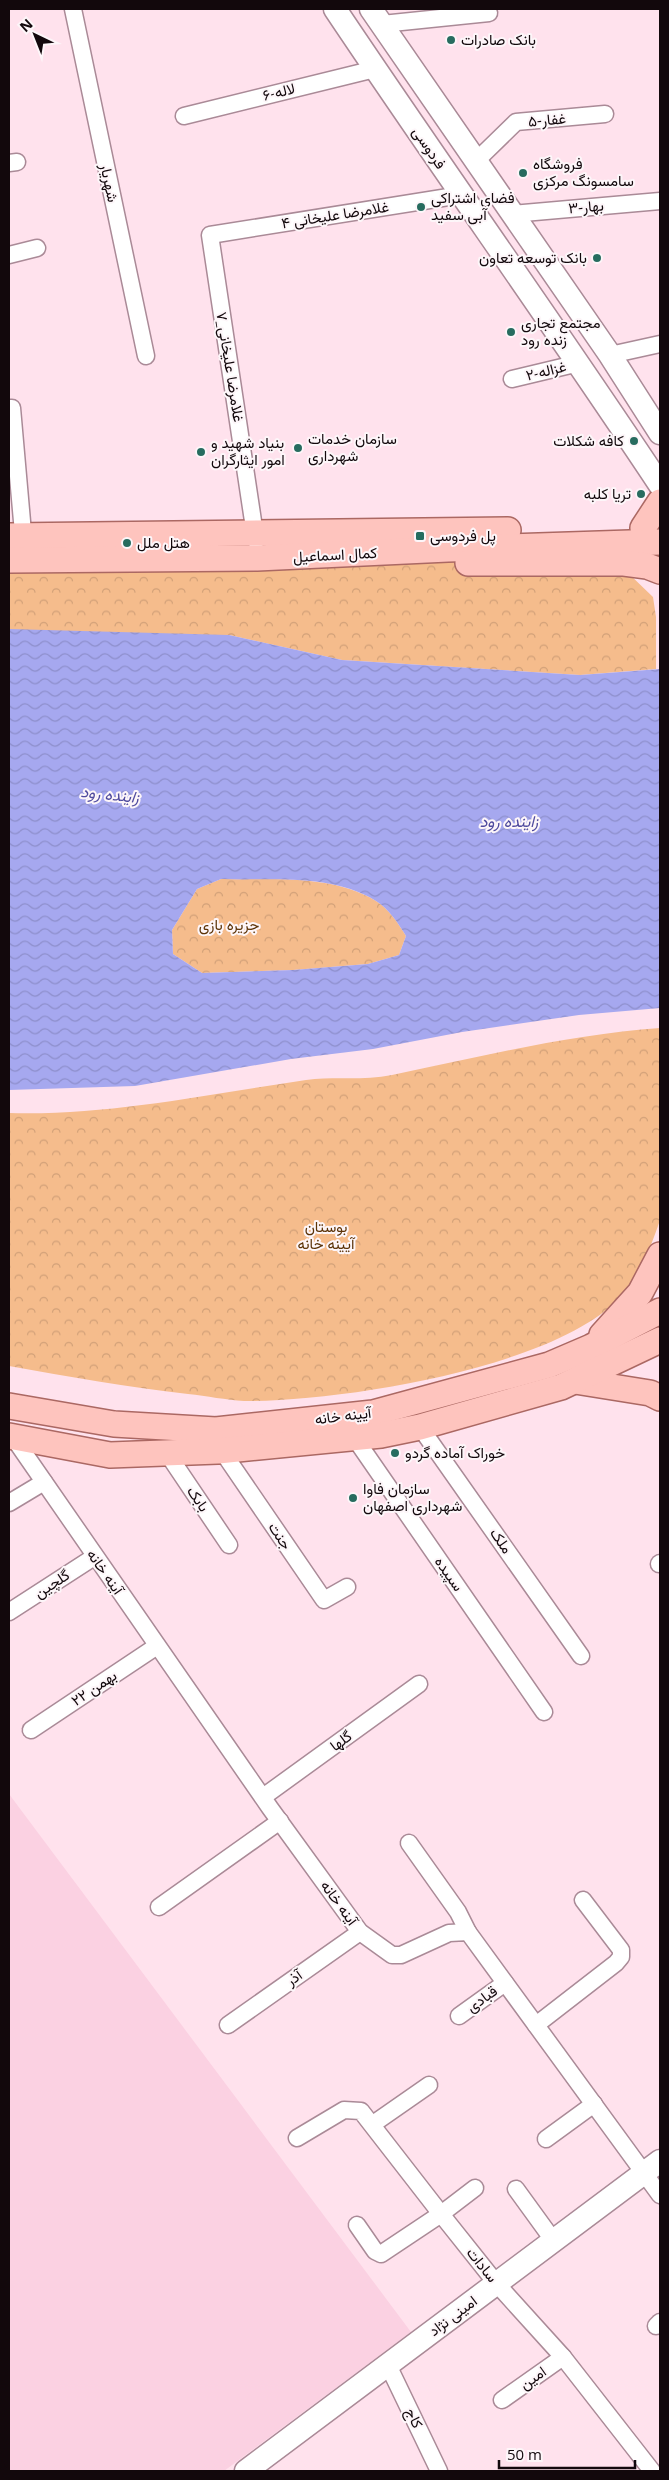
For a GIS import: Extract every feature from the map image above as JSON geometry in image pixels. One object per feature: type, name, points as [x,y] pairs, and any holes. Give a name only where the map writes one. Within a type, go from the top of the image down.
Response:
[{"type":"main road","name":"فردوسی","points":[[335,9],[461,195],[580,363],[660,485]]},
{"type":"main road","name":"فردوسی","points":[[377,17],[475,162],[610,355],[660,433]]},
{"type":"main road","points":[[461,195],[490,183]]},
{"type":"main road","points":[[654,532],[660,502]]},
{"type":"main road","name":"کمال اسماعیل","points":[[257,546],[654,532]]},
{"type":"main road","name":"کمال اسماعیل","points":[[16,548],[257,546],[448,549],[654,532]]},
{"type":"main road","points":[[448,549],[470,564],[624,563],[648,566],[660,571]]},
{"type":"main road","points":[[591,1347],[640,1293],[660,1255]]},
{"type":"main road","name":"آیینه خانه","points":[[9,1406],[114,1424],[216,1430],[373,1413],[549,1365],[591,1347],[660,1311]]},
{"type":"main road","name":"آیینه خانه","points":[[11,1436],[110,1455],[222,1451],[354,1437],[420,1427],[561,1387],[660,1340]]},
{"type":"main road","points":[[575,1381],[650,1393],[660,1398]]},
{"type":"main road","name":"امینی نژاد","points":[[246,2471],[652,2167]]},
{"type":"street","name":"شهریار","points":[[73,9],[146,356]]},
{"type":"street","points":[[377,17],[489,13]]},
{"type":"street","name":"۶-لاله","points":[[184,116],[375,69]]},
{"type":"street","name":"۵-غفار","points":[[475,162],[516,122],[605,114]]},
{"type":"street","name":"۴ غلامرضا علیخانی","points":[[210,236],[461,195]]},
{"type":"street","name":"۳-بهار","points":[[512,214],[660,201]]},
{"type":"street","name":"۷_غلامرضا علیخانی","points":[[210,236],[257,546]]},
{"type":"street","points":[[9,255],[37,248]]},
{"type":"street","points":[[610,355],[660,344]]},
{"type":"street","name":"۲-غزاله","points":[[512,379],[580,363]]},
{"type":"street","points":[[9,408],[12,408],[16,548]]},
{"type":"street","name":"ملک","points":[[420,1427],[581,1656]]},
{"type":"street","name":"آینه خانه","points":[[11,1436],[263,1797],[360,1932],[392,1954],[401,1955],[449,1934],[468,1932]]},
{"type":"street","name":"سپیده","points":[[354,1437],[544,1712]]},
{"type":"street","name":"جنت","points":[[222,1451],[324,1600],[347,1587]]},
{"type":"street","name":"بابک","points":[[166,1453],[229,1545]]},
{"type":"street","points":[[9,1503],[44,1482]]},
{"type":"street","name":"گلچین","points":[[9,1612],[94,1556]]},
{"type":"street","name":"۲۲ بهمن","points":[[31,1730],[157,1646]]},
{"type":"street","name":"گلها","points":[[263,1797],[419,1684]]},
{"type":"street","points":[[159,1907],[280,1821]]},
{"type":"street","points":[[409,1843],[458,1912],[468,1932],[504,1983],[594,2104],[652,2167],[660,2195]]},
{"type":"street","points":[[536,2025],[616,1963],[621,1957],[621,1950],[583,1900]]},
{"type":"street","name":"آذر","points":[[228,2025],[360,1932]]},
{"type":"street","name":"قبادی","points":[[459,2016],[504,1983]]},
{"type":"street","points":[[373,2124],[429,2085]]},
{"type":"street","points":[[546,2139],[594,2104]]},
{"type":"street","name":"سادات","points":[[297,2138],[344,2110],[361,2111],[373,2124],[441,2214],[496,2282],[563,2357],[652,2471]]},
{"type":"street","points":[[357,2225],[375,2251],[381,2254],[441,2214],[475,2188]]},
{"type":"street","points":[[516,2189],[554,2240]]},
{"type":"street","name":"امین","points":[[502,2400],[563,2357]]},
{"type":"street","name":"کاج","points":[[388,2365],[439,2471]]},
{"type":"shaded area","points":[[9,1794],[411,2332],[224,2471],[9,2471]]},
{"type":"green space","points":[[445,554],[467,570],[626,571],[653,597],[656,617],[656,669],[580,675],[342,660],[229,635],[9,639],[9,566]]},
{"type":"green space","name":"جزیره بازی","points":[[221,879],[301,880],[340,886],[359,892],[381,904],[406,936],[399,955],[368,964],[293,970],[202,973],[173,954],[172,930],[197,889]]},
{"type":"green space","name":"بوستان آیینه خانه","points":[[660,1028],[660,1220],[653,1240],[634,1279],[621,1296],[591,1321],[549,1343],[499,1361],[444,1376],[388,1387],[284,1400],[230,1400],[121,1385],[9,1366],[9,1113],[46,1113],[120,1108],[306,1080],[381,1077],[593,1035]]},
{"type":"water","name":"زاینده رود","points":[[9,629],[229,635],[342,660],[580,675],[660,669],[660,1008],[579,1015],[462,1032],[373,1049],[291,1059],[135,1086],[9,1090]],"holes":[[[221,879],[300,880],[340,886],[376,901],[393,917],[406,936],[399,955],[368,964],[293,970],[202,973],[173,954],[172,930],[197,889]]]},
{"type":"place","name":"بانک صادرات","points":[[451,40]]},
{"type":"place","name":"فروشگاه سامسونگ مرکزی","points":[[523,173]]},
{"type":"place","name":"فضای اشتراکی آبی سفید","points":[[421,207]]},
{"type":"place","name":"بانک توسعه تعاون","points":[[597,258]]},
{"type":"place","name":"مجتمع تجاری زنده رود","points":[[511,332]]},
{"type":"place","name":"کافه شکلات","points":[[634,441]]},
{"type":"place","name":"سازمان خدمات شهرداری","points":[[298,448]]},
{"type":"place","name":"بنیاد شهید و امور ایثارگران","points":[[201,452]]},
{"type":"place","name":"تریا کلبه","points":[[641,494]]},
{"type":"place","name":"پل فردوسی","points":[[420,536]]},
{"type":"place","name":"هتل ملل","points":[[127,543]]},
{"type":"place","name":"خوراک آماده گردو","points":[[395,1453]]},
{"type":"place","name":"سازمان فاوا شهرداری اصفهان","points":[[353,1498]]}]
